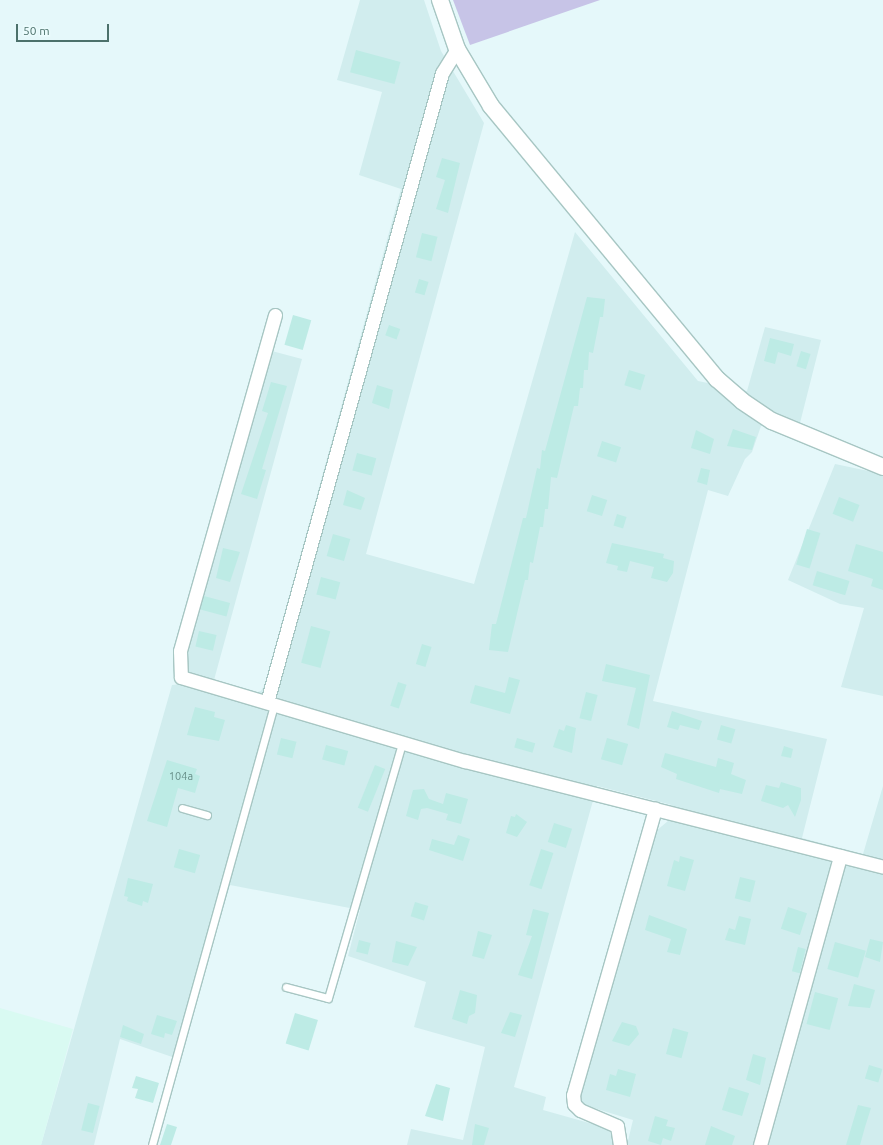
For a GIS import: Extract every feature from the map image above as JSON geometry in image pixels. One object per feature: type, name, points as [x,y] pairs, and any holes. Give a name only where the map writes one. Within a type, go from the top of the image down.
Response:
[{"type":"street","points":[[440,0],[457,49],[473,80],[506,126],[717,379],[742,401],[772,421],[883,468]]},
{"type":"street","points":[[270,704],[442,73],[457,49]]},
{"type":"street","points":[[275,315],[178,666],[181,677],[402,743],[883,867]]},
{"type":"street","points":[[620,1145],[617,1126],[580,1110],[574,1104],[573,1095],[655,809]]},
{"type":"street","points":[[760,1145],[840,856]]},
{"type":"lane","points":[[152,1145],[270,704]]},
{"type":"lane","points":[[286,987],[328,998],[402,743]]},
{"type":"lane","points":[[182,808],[208,815]]},
{"type":"shaded area","points":[[360,0],[424,0],[441,51],[484,123],[366,554],[474,584],[575,232],[698,381],[747,391],[765,327],[821,340],[800,423],[761,426],[752,452],[745,459],[728,496],[708,490],[653,701],[827,739],[802,838],[863,854],[883,786],[883,1145],[627,1145],[633,1120],[584,1105],[579,1097],[656,831],[668,821],[672,805],[597,786],[514,1087],[546,1097],[543,1110],[607,1128],[615,1140],[613,1145],[407,1145],[411,1129],[463,1140],[485,1047],[414,1027],[426,982],[348,956],[360,910],[230,885],[178,1059],[120,1039],[94,1145],[41,1145],[172,685],[182,684],[185,672],[183,665],[268,350],[302,359],[214,680],[254,693],[261,691],[265,684],[401,189],[359,175],[382,92],[337,80]]},
{"type":"shaded area","points":[[453,0],[600,0],[470,45]]},
{"type":"shaded area","points":[[835,464],[883,474],[883,696],[841,687],[864,608],[840,604],[788,580]]},
{"type":"shaded area","points":[[0,1008],[73,1029],[41,1145],[0,1145]]},
{"type":"building","points":[[356,50],[400,62],[394,84],[350,72]]},
{"type":"building","points":[[442,158],[460,163],[448,213],[436,209],[445,180],[436,177]]},
{"type":"building","points":[[422,233],[438,237],[431,261],[416,257]]},
{"type":"building","points":[[419,279],[429,282],[424,295],[415,292]]},
{"type":"building","points":[[587,297],[605,299],[603,317],[600,317],[593,353],[589,352],[588,370],[584,370],[583,388],[580,388],[578,406],[574,406],[557,478],[551,477],[548,509],[545,509],[543,527],[540,527],[533,563],[530,562],[528,580],[525,580],[508,652],[489,650],[492,624],[496,624],[523,518],[526,518],[537,468],[540,469],[542,450],[545,451]]},
{"type":"building","points":[[293,315],[311,320],[303,350],[284,345]]},
{"type":"building","points":[[389,325],[400,329],[397,339],[385,335]]},
{"type":"building","points":[[770,338],[794,344],[791,356],[778,352],[775,364],[764,361]]},
{"type":"building","points":[[801,351],[811,354],[806,369],[796,366]]},
{"type":"building","points":[[629,370],[645,375],[641,390],[624,385]]},
{"type":"building","points":[[271,382],[287,386],[262,469],[266,470],[257,499],[241,494],[268,413],[262,411]]},
{"type":"building","points":[[377,385],[393,390],[389,409],[372,403]]},
{"type":"building","points":[[733,429],[756,437],[752,450],[727,446]]},
{"type":"building","points":[[696,430],[714,439],[710,454],[691,448]]},
{"type":"building","points":[[602,441],[621,447],[616,462],[597,456]]},
{"type":"building","points":[[357,453],[376,458],[372,476],[352,470]]},
{"type":"building","points":[[701,468],[710,470],[707,485],[697,482]]},
{"type":"building","points":[[347,490],[365,498],[361,510],[343,505]]},
{"type":"building","points":[[592,495],[607,500],[602,516],[587,511]]},
{"type":"building","points":[[839,497],[860,505],[853,522],[833,514]]},
{"type":"building","points":[[617,514],[627,517],[623,528],[613,525]]},
{"type":"building","points":[[807,529],[820,533],[810,568],[796,564]]},
{"type":"building","points":[[333,534],[350,539],[344,561],[327,556]]},
{"type":"building","points":[[612,543],[664,554],[663,558],[674,561],[673,573],[667,582],[651,578],[654,567],[630,561],[627,572],[617,570],[618,566],[606,563]]},
{"type":"building","points":[[856,544],[883,552],[883,590],[871,586],[873,579],[848,571]]},
{"type":"building","points":[[223,548],[240,552],[230,582],[216,578]]},
{"type":"building","points":[[817,571],[850,581],[845,595],[813,585]]},
{"type":"building","points":[[321,577],[340,582],[336,600],[316,594]]},
{"type":"building","points":[[204,596],[230,603],[226,617],[200,610]]},
{"type":"building","points":[[311,626],[330,631],[320,668],[301,663]]},
{"type":"building","points":[[199,631],[217,635],[213,651],[195,647]]},
{"type":"building","points":[[422,644],[432,647],[425,667],[416,664]]},
{"type":"building","points":[[606,664],[650,675],[639,729],[627,725],[636,688],[602,681]]},
{"type":"building","points":[[509,677],[520,680],[510,714],[470,703],[475,685],[505,693]]},
{"type":"building","points":[[398,682],[407,685],[399,709],[390,706]]},
{"type":"building","points":[[586,692],[598,695],[591,721],[579,718]]},
{"type":"building","points":[[195,707],[215,712],[214,717],[225,720],[219,741],[187,735]]},
{"type":"building","points":[[672,711],[702,721],[699,730],[680,725],[678,730],[667,727]]},
{"type":"building","points":[[566,725],[576,728],[572,753],[553,747],[559,729],[564,731]]},
{"type":"building","points":[[721,725],[735,729],[731,744],[717,739]]},
{"type":"building","points":[[281,738],[297,742],[292,758],[277,754]]},
{"type":"building","points":[[517,738],[535,743],[533,753],[514,748]]},
{"type":"building","points":[[607,738],[628,744],[622,765],[601,759]]},
{"type":"building","points":[[326,745],[348,751],[344,765],[322,759]]},
{"type":"building","points":[[784,746],[793,749],[791,758],[781,756]]},
{"type":"building","points":[[665,753],[716,767],[718,758],[734,763],[731,774],[746,780],[742,794],[720,789],[719,793],[676,779],[677,774],[661,767]]},
{"type":"building","points":[[167,760],[197,769],[195,774],[200,776],[195,793],[178,788],[167,827],[147,821]]},
{"type":"building","points":[[375,765],[385,769],[368,812],[358,808]]},
{"type":"building","points":[[781,782],[801,788],[801,800],[795,817],[788,805],[783,808],[761,801],[766,785],[779,788]]},
{"type":"building","points":[[424,789],[429,799],[443,804],[446,793],[468,799],[461,824],[446,820],[448,814],[427,808],[421,809],[418,820],[406,816],[413,790]]},
{"type":"building","points":[[516,814],[527,822],[517,837],[506,833],[511,816],[515,817]]},
{"type":"building","points":[[554,823],[572,829],[566,848],[548,842]]},
{"type":"building","points":[[458,835],[470,839],[463,861],[429,850],[432,839],[454,845]]},
{"type":"building","points":[[179,849],[200,855],[195,873],[174,867]]},
{"type":"building","points":[[541,849],[553,853],[542,889],[529,885]]},
{"type":"building","points":[[680,856],[694,860],[685,891],[667,886],[674,860],[679,862]]},
{"type":"building","points":[[740,877],[756,881],[750,902],[735,898]]},
{"type":"building","points":[[128,878],[153,884],[148,903],[143,901],[142,906],[127,901],[128,897],[124,896]]},
{"type":"building","points":[[415,902],[428,906],[424,920],[411,916]]},
{"type":"building","points":[[788,907],[807,913],[800,935],[781,929]]},
{"type":"building","points":[[533,909],[549,913],[532,979],[518,975],[532,936],[526,935]]},
{"type":"building","points":[[649,915],[687,929],[680,955],[667,952],[671,939],[645,930]]},
{"type":"building","points":[[739,916],[751,919],[745,945],[725,940],[729,928],[735,930]]},
{"type":"building","points":[[478,931],[492,935],[484,959],[472,956]]},
{"type":"building","points":[[870,939],[883,942],[880,962],[865,957]]},
{"type":"building","points":[[359,940],[371,943],[368,955],[356,952]]},
{"type":"building","points":[[396,941],[417,947],[408,966],[392,962]]},
{"type":"building","points":[[835,942],[866,951],[858,978],[827,969]]},
{"type":"building","points":[[798,947],[806,949],[800,973],[792,971]]},
{"type":"building","points":[[854,984],[875,990],[870,1008],[848,1006]]},
{"type":"building","points":[[460,990],[477,995],[475,1013],[469,1016],[467,1024],[452,1019]]},
{"type":"building","points":[[815,992],[838,998],[830,1030],[806,1024]]},
{"type":"building","points":[[510,1012],[522,1015],[515,1037],[501,1033]]},
{"type":"building","points":[[295,1013],[318,1020],[309,1051],[286,1044]]},
{"type":"building","points":[[157,1015],[177,1021],[172,1035],[165,1033],[164,1038],[151,1034]]},
{"type":"building","points":[[622,1022],[636,1026],[639,1034],[629,1046],[612,1041]]},
{"type":"building","points":[[123,1025],[144,1034],[141,1044],[120,1037]]},
{"type":"building","points":[[673,1028],[688,1032],[681,1058],[666,1054]]},
{"type":"building","points":[[753,1054],[766,1058],[760,1085],[746,1080]]},
{"type":"building","points":[[869,1065],[882,1069],[878,1082],[865,1078]]},
{"type":"building","points":[[618,1069],[636,1074],[630,1097],[606,1090],[610,1074],[616,1076]]},
{"type":"building","points":[[136,1076],[159,1083],[153,1103],[135,1098],[138,1089],[132,1088]]},
{"type":"building","points":[[436,1084],[450,1088],[443,1121],[425,1116]]},
{"type":"building","points":[[729,1087],[749,1093],[742,1116],[722,1110]]},
{"type":"building","points":[[88,1103],[100,1106],[93,1133],[81,1130]]},
{"type":"building","points":[[858,1105],[871,1108],[860,1145],[846,1145]]},
{"type":"building","points":[[655,1116],[668,1120],[666,1126],[675,1128],[671,1141],[663,1138],[661,1145],[648,1141]]},
{"type":"building","points":[[167,1124],[177,1127],[171,1145],[160,1145]]},
{"type":"building","points":[[475,1124],[489,1128],[484,1145],[472,1145]]},
{"type":"building","points":[[711,1126],[735,1136],[732,1145],[705,1145]]}]
